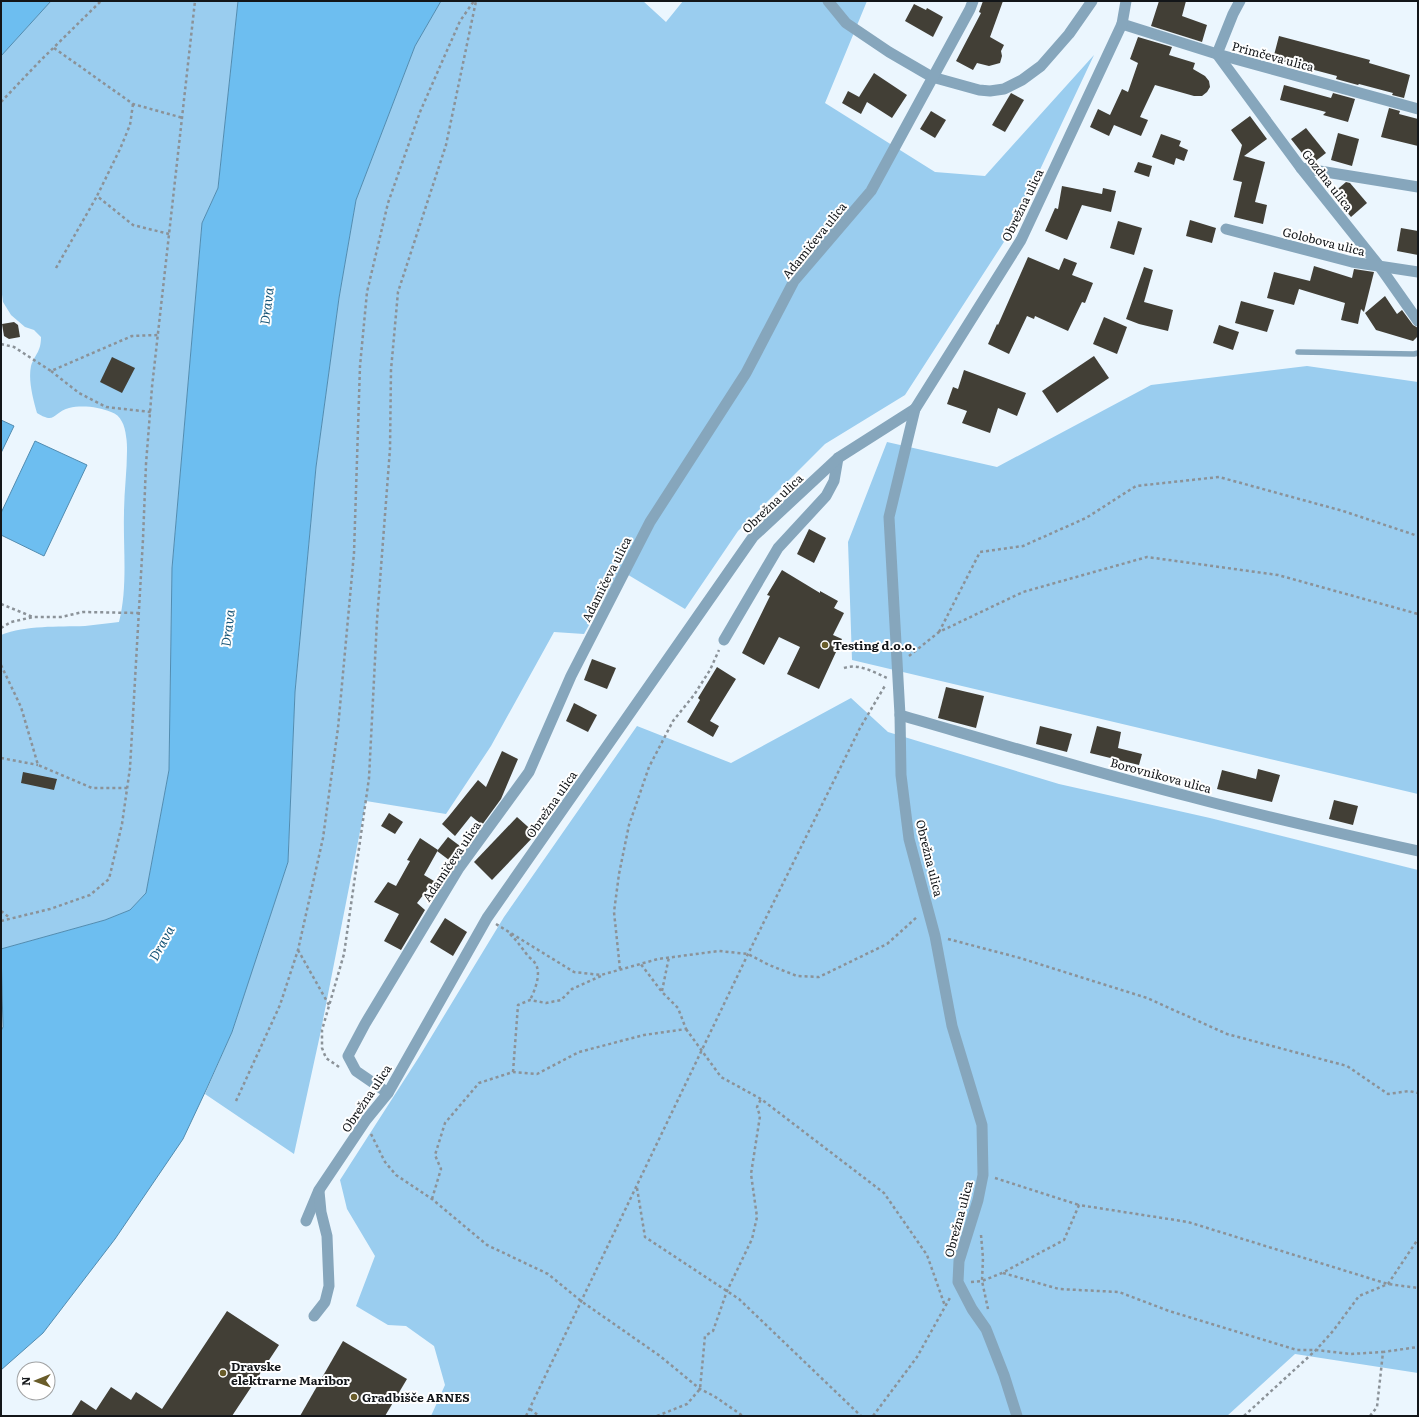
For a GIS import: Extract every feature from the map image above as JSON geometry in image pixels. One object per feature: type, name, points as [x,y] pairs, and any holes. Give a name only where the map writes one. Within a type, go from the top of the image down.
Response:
[{"type":"street","points":[[828,1],[846,23],[889,52],[932,77],[979,90],[1004,89],[1022,80],[1041,66],[1064,40],[1092,1]]},
{"type":"street","name":"Adamičeva ulica","points":[[356,1071],[348,1056],[361,1030],[459,868],[529,772],[571,676],[650,522],[746,373],[794,281],[871,191],[973,1]]},
{"type":"street","name":"Obrežna ulica","points":[[958,1282],[959,1261],[978,1200],[984,1175],[982,1125],[952,1026],[935,936],[909,839],[901,774],[900,715],[889,517],[915,409],[1021,240],[1122,24],[1126,1]]},
{"type":"street","points":[[1217,54],[1233,14],[1240,1]]},
{"type":"street","name":"Primčeva ulica","points":[[1122,24],[1217,54],[1418,109]]},
{"type":"street","name":"Gozdna ulica","points":[[1217,54],[1301,168],[1380,267],[1418,321]]},
{"type":"street","points":[[1301,168],[1418,188]]},
{"type":"street","name":"Golobova ulica","points":[[1226,229],[1352,262],[1418,272]]},
{"type":"street","name":"Obrežna ulica","points":[[306,1220],[319,1190],[366,1120],[388,1093],[487,918],[753,537],[838,458],[915,409]]},
{"type":"street","points":[[724,640],[778,548],[826,496],[834,481],[838,458]]},
{"type":"street","name":"Borovnikova ulica","points":[[900,715],[1011,748],[1191,797],[1418,851]]},
{"type":"street","points":[[356,1071],[388,1093]]},
{"type":"street","points":[[314,1316],[325,1302],[329,1286],[327,1236],[321,1212],[319,1190]]},
{"type":"street","points":[[958,1282],[972,1309],[986,1329],[1004,1375],[1017,1416]]},
{"type":"lane","points":[[1298,352],[1408,354],[1418,352]]},
{"type":"path","points":[[1,102],[101,1]]},
{"type":"path","points":[[1,921],[50,909],[90,896],[109,879],[122,824],[130,768],[150,412],[195,1]]},
{"type":"path","points":[[236,1101],[280,1005],[298,950],[323,838],[338,720],[354,553],[360,366],[367,292],[388,203],[420,112],[460,21],[475,1]]},
{"type":"path","points":[[356,1071],[340,1068],[326,1058],[322,1048],[322,1030],[344,954],[369,778],[377,620],[390,450],[391,370],[398,292],[446,145],[475,1]]},
{"type":"path","points":[[54,48],[133,104],[182,118]]},
{"type":"path","points":[[56,268],[97,196],[120,149],[130,125],[133,104]]},
{"type":"path","points":[[97,196],[133,225],[169,234]]},
{"type":"path","points":[[51,371],[132,336],[158,335]]},
{"type":"path","points":[[1,344],[14,347],[51,371],[79,393],[106,407],[150,412]]},
{"type":"path","points":[[939,632],[980,552],[1023,546],[1086,518],[1136,486],[1219,477],[1343,510],[1418,536]]},
{"type":"path","points":[[897,666],[939,632],[1023,592],[1147,557],[1278,575],[1418,614]]},
{"type":"path","points":[[1,604],[33,618]]},
{"type":"path","points":[[1,628],[11,622],[33,618],[61,617],[83,612],[139,613]]},
{"type":"path","points":[[620,969],[614,912],[619,874],[629,825],[649,767],[673,720],[694,695],[710,670],[724,640]]},
{"type":"path","points":[[1,665],[21,707],[38,765]]},
{"type":"path","points":[[526,1416],[637,1188],[651,1154],[702,1052],[748,954],[860,728],[889,679],[864,668],[850,666],[844,668]]},
{"type":"path","points":[[1,758],[38,765],[92,788],[127,788]]},
{"type":"path","points":[[513,1072],[518,1005],[530,1000],[546,1003],[561,1000],[572,989],[601,975],[640,963],[669,957],[719,951],[748,954],[769,965],[796,976],[819,977],[886,944],[928,906]]},
{"type":"path","points":[[1,911],[10,918]]},
{"type":"path","points":[[487,918],[574,972],[601,975]]},
{"type":"path","points":[[505,929],[536,963],[538,971],[534,991],[530,1000]]},
{"type":"path","points":[[935,936],[1020,958],[1147,998],[1227,1034],[1347,1066],[1388,1094],[1409,1091],[1418,1093]]},
{"type":"path","points":[[298,950],[329,1005]]},
{"type":"path","points":[[662,992],[669,957]]},
{"type":"path","points":[[640,963],[662,992],[678,1008],[686,1029],[721,1077],[761,1099],[884,1193],[927,1255],[946,1307]]},
{"type":"path","points":[[432,1199],[441,1169],[435,1155],[445,1123],[479,1083],[513,1072],[537,1074],[579,1052],[644,1035],[686,1029]]},
{"type":"path","points":[[657,1416],[687,1404],[700,1389],[705,1336],[713,1331],[727,1291],[752,1239],[757,1218],[751,1174],[760,1116],[757,1107],[761,1099]]},
{"type":"path","points":[[366,1120],[374,1142],[396,1175],[432,1199],[487,1245],[548,1274],[581,1301],[660,1356],[700,1389],[714,1396],[743,1416]]},
{"type":"path","points":[[984,1175],[1079,1205],[1188,1222],[1388,1284],[1418,1288]]},
{"type":"path","points":[[637,1188],[645,1237],[739,1299],[861,1416]]},
{"type":"path","points":[[873,1416],[917,1357],[946,1307],[958,1282],[982,1282],[1064,1240],[1079,1205]]},
{"type":"path","points":[[981,1229],[983,1258],[982,1282],[988,1314]]},
{"type":"path","points":[[1244,1416],[1316,1350],[1333,1331],[1359,1296],[1388,1284],[1418,1239]]},
{"type":"path","points":[[1002,1273],[1059,1288],[1119,1292],[1169,1311],[1297,1350],[1316,1350],[1351,1354],[1383,1352],[1418,1347]]},
{"type":"path","points":[[1370,1416],[1377,1407],[1383,1352]]},
{"type":"path","points":[[530,1409],[539,1416]]},
{"type":"shaded area","points":[[51,1],[238,1],[218,188],[202,223],[172,568],[169,770],[146,893],[130,910],[105,920],[1,949],[1,635],[31,628],[85,626],[119,622],[122,609],[124,581],[124,505],[127,449],[123,425],[120,418],[114,413],[96,408],[69,408],[51,418],[37,413],[31,390],[30,371],[39,350],[41,337],[34,330],[25,327],[11,315],[3,302],[1,287],[1,56]]},
{"type":"shaded area","points":[[441,1],[643,1],[666,22],[683,1],[867,1],[825,103],[935,172],[985,176],[1094,55],[1011,231],[905,395],[825,444],[738,531],[685,609],[620,570],[584,634],[554,632],[491,746],[446,814],[366,801],[320,1035],[294,1154],[205,1094],[232,1032],[288,862],[295,692],[316,467],[339,298],[356,200],[415,46]]},
{"type":"shaded area","points":[[1307,366],[1418,382],[1418,794],[852,660],[848,542],[887,442],[997,467],[1151,385]]},
{"type":"shaded area","points":[[851,698],[888,732],[1059,784],[1210,818],[1418,870],[1418,1373],[1295,1354],[1227,1416],[431,1416],[445,1385],[434,1346],[406,1326],[388,1325],[356,1306],[375,1256],[347,1209],[340,1180],[419,1057],[504,917],[637,726],[731,763]]},
{"type":"water","points":[[1,1],[51,1],[1,56]]},
{"type":"water","name":"Drava","points":[[238,1],[441,1],[415,46],[356,200],[339,298],[316,467],[295,692],[288,862],[232,1032],[183,1139],[115,1239],[43,1333],[1,1370],[1,1031],[3,1027],[1,949],[105,920],[130,910],[146,893],[169,770],[172,568],[202,223],[218,188]]},
{"type":"water","points":[[1,420],[14,426],[1,453]]},
{"type":"water","points":[[35,441],[87,465],[44,556],[1,535],[1,513]]},
{"type":"building","points":[[983,1],[1003,1],[990,37],[1004,45],[1001,51],[1002,56],[1000,63],[989,66],[977,63],[973,70],[956,61],[981,13],[979,12]]},
{"type":"building","points":[[1159,1],[1186,1],[1182,16],[1207,25],[1202,42],[1151,26]]},
{"type":"building","points":[[914,4],[926,10],[927,8],[943,17],[933,37],[905,21]]},
{"type":"building","points":[[1279,36],[1370,60],[1369,63],[1410,75],[1404,98],[1392,95],[1393,93],[1336,79],[1337,76],[1273,59]]},
{"type":"building","points":[[1138,37],[1172,47],[1169,55],[1195,63],[1193,69],[1205,76],[1209,81],[1210,87],[1202,96],[1194,96],[1155,85],[1140,117],[1148,120],[1141,136],[1114,125],[1109,136],[1090,127],[1098,109],[1110,115],[1122,89],[1128,92],[1138,63],[1130,59]]},
{"type":"building","points":[[874,73],[907,95],[892,118],[867,102],[861,114],[842,103],[848,91],[859,97]]},
{"type":"building","points":[[1284,85],[1331,98],[1333,93],[1355,99],[1348,122],[1323,115],[1326,112],[1280,100]]},
{"type":"building","points":[[1011,93],[1024,100],[1005,132],[992,125]]},
{"type":"building","points":[[1389,108],[1400,111],[1399,114],[1418,119],[1418,146],[1381,137]]},
{"type":"building","points":[[931,111],[946,120],[935,138],[920,129]]},
{"type":"building","points":[[1250,116],[1267,139],[1244,156],[1265,162],[1255,202],[1267,205],[1263,224],[1234,217],[1242,182],[1233,180],[1242,145],[1231,130]]},
{"type":"building","points":[[1306,128],[1326,153],[1313,163],[1309,162],[1291,139]]},
{"type":"building","points":[[1338,133],[1359,139],[1352,166],[1331,160]]},
{"type":"building","points":[[1161,134],[1181,141],[1179,146],[1188,150],[1184,161],[1176,158],[1174,165],[1152,157]]},
{"type":"building","points":[[1138,162],[1152,166],[1149,177],[1134,172]]},
{"type":"building","points":[[1346,182],[1350,183],[1367,203],[1351,217],[1332,194]]},
{"type":"building","points":[[1062,186],[1102,194],[1103,188],[1116,191],[1111,212],[1082,205],[1067,240],[1045,231],[1055,208],[1058,209]]},
{"type":"building","points":[[1190,220],[1216,228],[1212,243],[1186,236]]},
{"type":"building","points":[[1118,221],[1142,228],[1134,255],[1110,248]]},
{"type":"building","points":[[1401,228],[1418,231],[1418,255],[1397,251]]},
{"type":"building","points":[[1028,257],[1059,270],[1064,258],[1077,263],[1072,275],[1093,283],[1085,303],[1082,302],[1068,331],[1035,316],[1034,319],[1027,316],[1009,354],[988,344]]},
{"type":"building","points":[[1314,266],[1352,278],[1354,269],[1374,272],[1364,312],[1361,309],[1358,324],[1341,320],[1345,303],[1299,289],[1294,305],[1267,298],[1274,272],[1310,281]]},
{"type":"building","points":[[1144,267],[1153,270],[1144,302],[1173,310],[1168,331],[1139,324],[1126,319]]},
{"type":"building","points":[[1385,296],[1397,314],[1402,310],[1413,325],[1418,328],[1418,336],[1413,341],[1376,330],[1365,313]]},
{"type":"building","points":[[1241,301],[1274,310],[1267,332],[1235,323]]},
{"type":"building","points":[[1104,317],[1127,327],[1117,354],[1093,344]]},
{"type":"building","points":[[14,322],[18,325],[20,337],[9,339],[4,336],[2,324]]},
{"type":"building","points":[[1219,325],[1239,332],[1233,350],[1213,343]]},
{"type":"building","points":[[1094,356],[1109,378],[1057,413],[1042,391]]},
{"type":"building","points":[[112,357],[135,368],[122,393],[100,382]]},
{"type":"building","points":[[964,370],[1026,393],[1017,416],[998,408],[990,433],[962,423],[967,411],[947,404],[953,387],[958,389]]},
{"type":"building","points":[[809,529],[826,538],[814,563],[797,554]]},
{"type":"building","points":[[782,570],[820,593],[820,591],[838,601],[834,608],[844,613],[833,635],[842,639],[819,689],[787,674],[800,647],[779,637],[764,665],[742,653],[770,596],[767,595]]},
{"type":"building","points":[[592,659],[616,668],[607,689],[584,680]]},
{"type":"building","points":[[717,667],[736,679],[710,721],[719,726],[713,737],[687,722],[700,700],[698,698]]},
{"type":"building","points":[[946,687],[984,696],[976,728],[938,718]]},
{"type":"building","points":[[574,703],[597,715],[588,732],[566,721]]},
{"type":"building","points":[[1040,726],[1072,734],[1067,752],[1036,744]]},
{"type":"building","points":[[1097,726],[1121,732],[1118,748],[1142,754],[1139,765],[1090,753]]},
{"type":"building","points":[[502,751],[518,759],[501,799],[482,825],[471,816],[455,836],[442,824],[478,780],[486,787]]},
{"type":"building","points":[[1258,769],[1280,775],[1272,802],[1217,789],[1222,770],[1256,779]]},
{"type":"building","points":[[23,772],[57,779],[54,790],[21,783]]},
{"type":"building","points":[[1334,800],[1358,806],[1353,825],[1329,819]]},
{"type":"building","points":[[389,813],[403,822],[395,834],[381,826]]},
{"type":"building","points":[[517,817],[536,834],[492,880],[474,862]]},
{"type":"building","points":[[448,837],[460,846],[449,860],[437,851]]},
{"type":"building","points":[[420,838],[438,850],[424,875],[434,881],[417,903],[425,910],[401,950],[384,941],[399,914],[374,902],[388,882],[396,886],[410,861],[407,860]]},
{"type":"building","points":[[445,918],[467,932],[453,956],[430,942]]},
{"type":"building","name":"Dravske elektrarne Maribor","points":[[227,1311],[279,1345],[232,1416],[71,1416],[81,1400],[96,1410],[111,1387],[131,1400],[136,1392],[162,1409]]},
{"type":"building","name":"Gradbišče ARNES","points":[[343,1341],[407,1379],[385,1416],[300,1416]]},
{"type":"place","name":"Testing d.o.o.","points":[[825,645]]},
{"type":"place","name":"Dravske elektrarne Maribor","points":[[223,1373]]},
{"type":"place","name":"Gradbišče ARNES","points":[[354,1397]]}]
